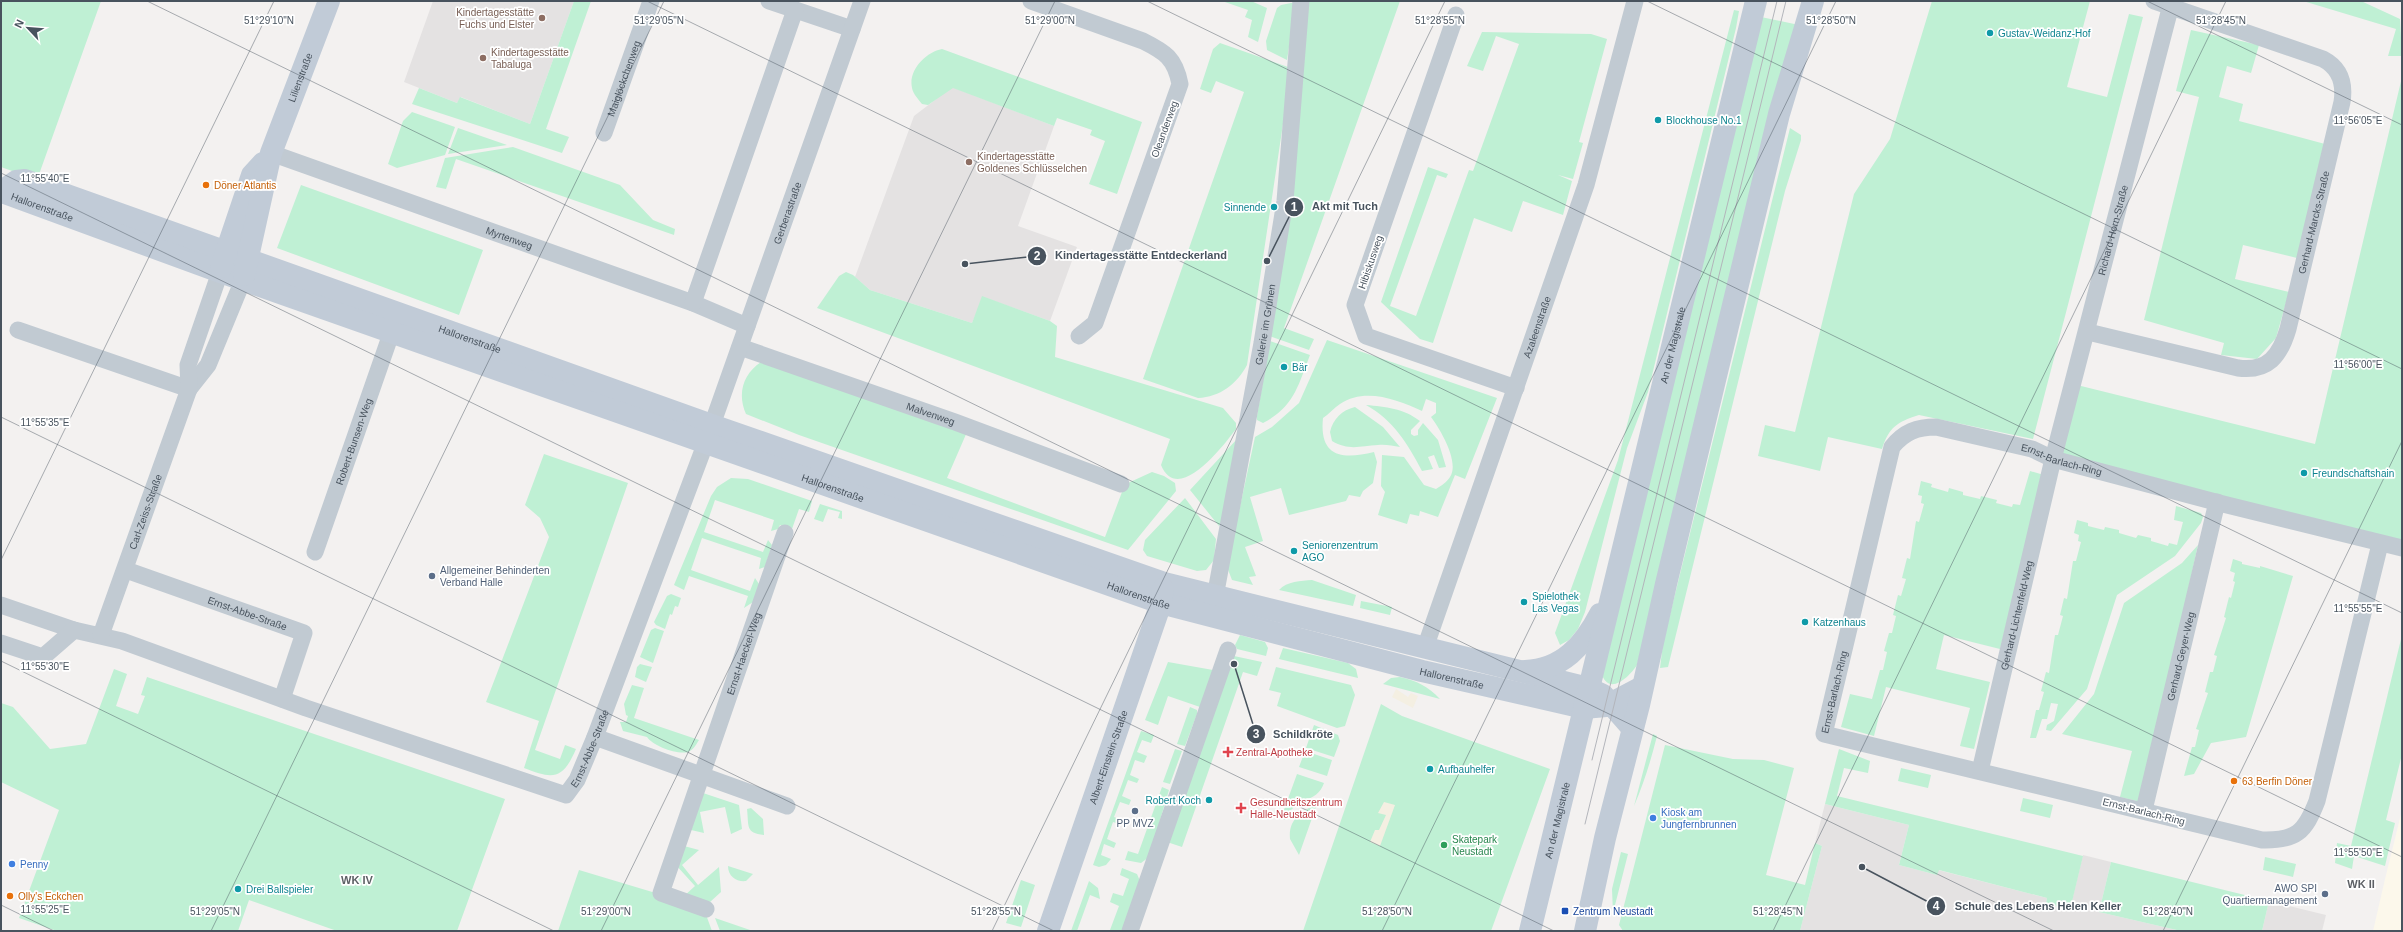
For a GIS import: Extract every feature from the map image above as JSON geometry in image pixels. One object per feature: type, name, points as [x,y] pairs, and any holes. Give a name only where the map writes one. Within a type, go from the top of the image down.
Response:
[{"type":"street","name":"Lilienstraße","points":[[246,271],[271,153],[329,1]]},
{"type":"street","name":"Maiglöckchenweg","points":[[604,133],[651,1]]},
{"type":"street","points":[[769,1],[852,29]]},
{"type":"street","name":"Gerberastraße","points":[[709,434],[862,1]]},
{"type":"street","name":"Oleanderweg","points":[[1031,1],[1143,41],[1161,50],[1174,62],[1180,84],[1095,323],[1079,336]]},
{"type":"street","name":"Galerie im Grünen","points":[[1215,597],[1262,343],[1285,202],[1302,1]]},
{"type":"street","name":"Azaleenstraße","points":[[1425,648],[1586,185],[1635,1]]},
{"type":"street","name":"An der Magistrale","points":[[1530,931],[1756,1]]},
{"type":"street","points":[[1585,931],[1779,114],[1813,1]]},
{"type":"street","name":"Gerhard-Marcks-Straße","points":[[2088,332],[2247,369],[2262,366],[2270,361],[2280,349],[2288,329],[2342,102],[2343,88],[2340,74],[2323,59],[2172,3],[2154,1]]},
{"type":"street","name":"Richard-Horn-Straße","points":[[2053,459],[2088,332],[2172,3]]},
{"type":"street","points":[[693,303],[795,10]]},
{"type":"street","name":"Hibiskusweg","points":[[1456,14],[1355,306],[1366,336],[1516,388]]},
{"type":"street","name":"Lilienstraße","points":[[223,263],[252,175],[271,153]]},
{"type":"street","name":"Myrtenweg","points":[[271,153],[693,303],[747,326]]},
{"type":"street","name":"Hallorenstraße","points":[[1,192],[223,263],[1163,593],[1422,671],[1586,698]]},
{"type":"street","name":"Carl-Zeiss-Straße","points":[[189,389],[188,365],[223,263]]},
{"type":"street","name":"Hallorenstraße","points":[[246,271],[392,331],[709,434]]},
{"type":"street","name":"Carl-Zeiss-Straße","points":[[101,635],[126,570],[189,389],[208,366],[246,271]]},
{"type":"street","points":[[18,330],[189,389]]},
{"type":"street","name":"Robert-Bunsen-Weg","points":[[315,552],[392,331]]},
{"type":"street","name":"Malvenweg","points":[[740,346],[955,422],[1121,484]]},
{"type":"street","name":"Ernst-Barlach-Ring","points":[[2380,544],[2317,801],[2311,818],[2298,833],[2284,840],[2262,840],[2144,810],[1824,734],[1892,447],[1900,437],[1921,427],[1936,427],[2032,449],[2053,459],[2380,544],[2402,548]]},
{"type":"street","name":"Ernst-Abbe-Straße","points":[[1,604],[74,630],[101,635],[515,780],[566,795],[577,780],[595,737],[709,434]]},
{"type":"street","name":"Gerhard-Lichtenfeld-Weg","points":[[1980,771],[2053,459]]},
{"type":"street","name":"Gerhard-Geyer-Weg","points":[[2144,810],[2217,502]]},
{"type":"street","name":"Ernst-Haeckel-Weg","points":[[706,909],[661,893],[785,533]]},
{"type":"street","name":"Ernst-Abbe-Straße","points":[[126,570],[304,633],[282,699]]},
{"type":"street","points":[[1518,671],[1550,667],[1577,649],[1591,632],[1612,591]]},
{"type":"street","name":"Hallorenstraße","points":[[1163,593],[1215,597],[1518,671],[1586,698]]},
{"type":"street","name":"Albert-Einstein-Straße","points":[[1048,931],[1163,593]]},
{"type":"street","points":[[1,643],[43,657],[74,630]]},
{"type":"street","points":[[1130,931],[1228,650]]},
{"type":"street","points":[[1611,704],[1642,687]]},
{"type":"street","points":[[1586,698],[1603,696],[1632,728]]},
{"type":"street","points":[[595,737],[702,774],[787,806]]},
{"type":"shaded area","name":"Kindertagesstätte Tabaluga","points":[[433,1],[574,1],[530,124],[461,97],[457,103],[404,82]]},
{"type":"shaded area","points":[[952,87],[1054,126],[1018,226],[1077,247],[1050,321],[983,297],[972,323],[870,290],[855,277],[914,116]]},
{"type":"shaded area","points":[[1825,804],[1909,825],[1899,865],[1937,875],[1938,870],[2047,898],[2046,903],[2070,909],[2083,855],[2111,862],[2099,912],[2181,931],[1800,931],[1822,846],[1815,843]]},
{"type":"shaded area","points":[[2402,810],[2402,931],[2373,931],[2385,879]]},
{"type":"shaded area","points":[[2269,901],[2326,915],[2322,931],[2262,931]]},
{"type":"green space","points":[[1,1],[101,1],[37,180],[1,167]]},
{"type":"green space","points":[[574,1],[591,1],[546,129],[569,137],[562,153],[412,104],[419,88],[457,103],[460,97],[530,124]]},
{"type":"green space","points":[[1222,1],[1251,1],[1267,8],[1258,42],[1248,37],[1252,20],[1245,17],[1248,10]]},
{"type":"green space","points":[[1309,1],[1400,1],[1284,328],[1314,339],[1309,350],[1269,336]]},
{"type":"green space","points":[[1932,1],[2090,1],[2067,87],[2107,97],[2129,14],[2143,17],[2033,439],[1919,415],[1905,420],[1895,426],[1888,435],[1882,449],[1828,437],[1820,471],[1758,456],[1765,425],[1795,432],[1854,194],[1890,139]]},
{"type":"green space","points":[[2303,1],[2361,1],[2400,19],[2402,56],[2388,56],[2396,29]]},
{"type":"green space","points":[[1296,2],[1287,60],[1267,50],[1266,41],[1277,8],[1281,5]]},
{"type":"green space","points":[[1734,10],[1739,11],[1736,28],[1648,392],[1627,448],[1585,612],[1578,629],[1569,640],[1560,645],[1555,633],[1618,460]]},
{"type":"green space","points":[[1761,17],[1799,25],[1637,665],[1625,679],[1615,684],[1610,684],[1602,675]]},
{"type":"green space","points":[[2191,30],[2259,45],[2251,73],[2227,66],[2219,97],[2243,104],[2239,121],[2325,144],[2297,258],[2243,245],[2235,279],[2289,292],[2276,338],[2257,359],[2221,355],[2224,343],[2144,320],[2199,97],[2176,91]]},
{"type":"green space","points":[[1482,32],[1591,34],[1607,39],[1579,142],[1583,143],[1573,179],[1558,175],[1572,181],[1563,215],[1523,201],[1512,232],[1474,218],[1433,343],[1420,339],[1381,302],[1428,167],[1448,174],[1446,178],[1437,175],[1390,306],[1416,316],[1469,170],[1473,171],[1519,44],[1496,36],[1483,71],[1467,66]]},
{"type":"green space","points":[[1220,43],[1288,67],[1290,77],[1247,365],[1233,384],[1214,395],[1198,398],[1143,379],[1244,92],[1216,81],[1211,93],[1200,89],[1213,49]]},
{"type":"green space","points":[[942,49],[1142,122],[1117,194],[1089,184],[1105,141],[1090,135],[1092,130],[1057,118],[1054,126],[953,88],[928,105],[922,104],[916,97],[912,88],[911,81],[913,75],[924,58]]},
{"type":"green space","points":[[2402,77],[2402,548],[2053,459],[2073,384],[2315,444]]},
{"type":"green space","points":[[412,112],[455,127],[445,155],[397,168],[388,164],[403,121]]},
{"type":"green space","points":[[458,128],[507,145],[448,154]]},
{"type":"green space","points":[[1790,128],[1801,135],[1801,140],[1785,191],[1668,667],[1660,668],[1663,643]]},
{"type":"green space","points":[[513,147],[620,185],[653,220],[675,229],[674,235],[456,159],[446,189],[436,187],[445,158]]},
{"type":"green space","points":[[301,185],[483,250],[459,315],[277,248]]},
{"type":"green space","points":[[846,272],[853,275],[870,290],[972,323],[982,296],[1050,321],[1057,326],[1055,357],[1223,408],[1236,423],[1236,429],[1211,458],[1189,476],[1178,479],[1169,476],[1161,465],[1170,439],[817,308],[839,276]]},
{"type":"green space","points":[[1327,340],[1497,398],[1465,479],[1455,475],[1438,517],[1420,511],[1419,516],[1410,514],[1407,524],[1378,515],[1385,492],[1381,486],[1382,455],[1404,457],[1424,485],[1436,489],[1446,482],[1450,477],[1453,463],[1444,437],[1431,417],[1436,413],[1436,403],[1426,399],[1422,411],[1392,399],[1371,396],[1360,396],[1340,404],[1323,418],[1325,441],[1329,448],[1335,453],[1343,455],[1352,456],[1374,452],[1377,462],[1373,483],[1363,491],[1360,497],[1349,495],[1346,501],[1289,515],[1281,488],[1250,497],[1263,541],[1245,547],[1256,576],[1249,577],[1253,585],[1232,580],[1227,567],[1255,437],[1272,427],[1299,403]]},
{"type":"green space","points":[[1270,341],[1310,355],[1294,395],[1282,410],[1263,423],[1257,420],[1257,416]]},
{"type":"green space","points":[[761,362],[967,432],[947,478],[1105,537],[1122,492],[1128,483],[1152,472],[1164,476],[1175,483],[1176,491],[1128,550],[799,435],[746,414],[742,399],[743,385],[750,372]]},
{"type":"green space","points":[[1366,405],[1394,409],[1414,417],[1420,421],[1411,430],[1411,434],[1414,436],[1418,435],[1418,430],[1423,423],[1438,440],[1446,467],[1439,468],[1434,455],[1428,457],[1433,469],[1422,471],[1411,451],[1392,425],[1376,411]]},
{"type":"green space","points":[[1355,407],[1383,427],[1400,447],[1383,445],[1349,447],[1332,441],[1330,432],[1333,423],[1346,410]]},
{"type":"green space","points":[[1237,439],[1221,522],[1219,526],[1190,490]]},
{"type":"green space","points":[[544,454],[628,483],[535,750],[560,759],[565,745],[576,749],[567,766],[562,771],[550,775],[534,772],[524,768],[539,721],[486,702],[549,537],[540,518],[525,505]]},
{"type":"green space","points":[[2030,471],[2044,475],[2000,649],[1944,635],[1936,669],[1990,682],[1974,749],[1960,746],[1970,708],[1886,687],[1874,736],[1841,727],[1850,694],[1872,699],[1880,670],[1883,670],[1887,652],[1884,651],[1889,633],[1892,633],[1896,616],[1893,615],[1898,595],[1901,596],[1906,579],[1902,578],[1907,558],[1910,559],[1916,521],[1919,522],[1924,504],[1921,503],[1922,496],[1918,495],[1921,481],[1932,484],[1931,487],[1948,492],[1949,488],[1963,492],[1963,495],[1980,499],[1981,496],[1997,500],[1996,503],[2012,507],[2013,504],[2020,505]]},
{"type":"green space","points":[[731,478],[748,479],[812,501],[809,512],[799,509],[792,529],[780,525],[778,529],[771,531],[774,520],[715,500],[704,532],[763,552],[768,540],[772,545],[765,567],[759,569],[761,558],[702,538],[691,570],[750,591],[755,578],[759,584],[753,602],[744,608],[748,596],[689,576],[684,590],[674,585],[711,496],[717,487]]},
{"type":"green space","points":[[1185,498],[1216,539],[1214,560],[1206,570],[1197,571],[1147,556],[1143,550],[1145,540]]},
{"type":"green space","points":[[820,504],[842,511],[842,519],[838,518],[840,512],[828,509],[823,522],[814,519]]},
{"type":"green space","points":[[2176,506],[2201,513],[2203,517],[2201,523],[2175,556],[2117,595],[2087,689],[2051,731],[2046,730],[2047,725],[2054,721],[2058,704],[2051,703],[2047,719],[2042,719],[2036,738],[2030,738],[2036,710],[2039,710],[2044,692],[2041,691],[2046,672],[2049,673],[2055,635],[2058,635],[2063,616],[2060,615],[2064,598],[2067,599],[2073,561],[2076,561],[2081,542],[2078,541],[2079,535],[2074,533],[2077,520],[2088,523],[2088,526],[2104,530],[2105,527],[2119,530],[2119,533],[2136,538],[2138,535],[2151,538],[2151,541],[2168,546],[2169,543],[2177,545],[2183,522],[2174,520]]},
{"type":"green space","points":[[2198,545],[2141,802],[2120,797],[2132,751],[2062,734],[2094,694],[2124,603],[2182,563]]},
{"type":"green space","points":[[2233,559],[2242,562],[2242,564],[2260,568],[2260,566],[2293,576],[2246,737],[2211,743],[2194,774],[2184,776],[2192,747],[2195,747],[2199,730],[2196,729],[2208,693],[2205,692],[2210,672],[2213,672],[2217,656],[2214,655],[2226,618],[2224,617],[2229,597],[2231,598],[2235,582],[2233,581],[2235,573],[2230,571]]},
{"type":"green space","points":[[1312,580],[1356,595],[1353,606],[1279,590],[1290,583]]},
{"type":"green space","points":[[671,594],[681,598],[678,607],[675,606],[672,615],[670,614],[665,629],[656,625],[654,622],[667,596]]},
{"type":"green space","points":[[1361,601],[1392,607],[1390,615],[1360,608]]},
{"type":"green space","points":[[655,628],[664,631],[653,663],[640,657],[651,630]]},
{"type":"green space","points":[[1240,635],[1265,642],[1268,648],[1266,656],[1237,649],[1235,645]]},
{"type":"green space","points":[[2402,635],[2402,754],[2386,820],[2395,823],[2385,866],[2354,856],[2352,869],[2335,863],[2337,843],[2351,846]]},
{"type":"green space","points":[[1283,648],[1348,663],[1356,669],[1358,678],[1279,659]]},
{"type":"green space","points":[[1234,656],[1262,662],[1257,676],[1243,672],[1182,847],[1167,842]]},
{"type":"green space","points":[[1168,662],[1213,670],[1200,707],[1168,696],[1158,725],[1145,720]]},
{"type":"green space","points":[[640,664],[652,667],[646,682],[635,677],[637,667]]},
{"type":"green space","points":[[1276,667],[1351,685],[1355,695],[1345,726],[1337,728],[1277,706],[1281,693],[1269,690]]},
{"type":"green space","points":[[114,669],[127,674],[116,706],[138,714],[145,696],[141,695],[147,677],[505,799],[457,931],[337,931],[249,900],[238,931],[57,931],[19,918],[59,810],[1,782],[1,703],[13,707],[50,749],[86,744]]},
{"type":"green space","points":[[1400,677],[1412,680],[1422,685],[1440,699],[1383,684],[1391,678]]},
{"type":"green space","points":[[632,685],[644,688],[634,718],[699,740],[693,749],[683,753],[672,751],[654,744],[647,737],[623,731],[620,722],[626,722],[628,716],[626,715],[624,704]]},
{"type":"green space","points":[[1381,704],[1402,716],[1550,769],[1491,931],[1303,931]]},
{"type":"green space","points":[[1190,707],[1197,710],[1197,714],[1185,746],[1177,744]]},
{"type":"green space","points":[[1314,725],[1338,735],[1340,741],[1334,757],[1306,748]]},
{"type":"green space","points":[[1141,731],[1154,735],[1151,743],[1142,740],[1137,752],[1147,756],[1144,763],[1135,760],[1130,775],[1139,779],[1137,783],[1128,780],[1122,796],[1131,800],[1129,805],[1120,802],[1114,817],[1124,821],[1122,825],[1113,822],[1107,839],[1116,843],[1114,848],[1104,844],[1101,855],[1111,859],[1106,865],[1099,867],[1093,865]]},
{"type":"green space","points":[[1653,734],[1657,736],[1655,745],[1634,806]]},
{"type":"green space","points":[[1665,745],[1733,759],[1764,760],[1794,768],[1766,875],[1805,885],[1815,843],[1822,846],[1800,931],[1623,931],[1619,925]]},
{"type":"green space","points":[[1175,749],[1182,751],[1170,784],[1163,782]]},
{"type":"green space","points":[[1839,749],[1870,761],[1868,773],[1844,768],[1837,796],[2083,856],[2070,910],[2046,903],[2047,898],[1939,870],[1937,875],[1899,865],[1909,825],[1825,804]]},
{"type":"green space","points":[[1305,751],[1332,760],[1327,776],[1299,767]]},
{"type":"green space","points":[[1901,768],[1931,775],[1928,788],[1898,781]]},
{"type":"green space","points":[[1297,774],[1324,783],[1321,790],[1311,798],[1294,807],[1285,820],[1281,818]]},
{"type":"green space","points":[[1162,787],[1169,790],[1149,857],[1141,863],[1125,860],[1128,851],[1138,854]]},
{"type":"green space","points":[[703,793],[739,805],[742,829],[731,834],[725,807],[700,812],[704,833],[691,830]]},
{"type":"green space","points":[[2023,798],[2053,805],[2050,818],[2020,811]]},
{"type":"green space","points":[[1317,804],[1299,855],[1290,839],[1291,826],[1301,813]]},
{"type":"green space","points":[[751,808],[763,819],[764,835],[758,834],[749,828],[747,809]]},
{"type":"green space","points":[[684,846],[699,850],[682,865],[698,885],[719,867],[721,892],[710,902],[683,897],[695,886],[675,864]]},
{"type":"green space","points":[[1621,852],[1628,854],[1613,913],[1612,889]]},
{"type":"green space","points":[[2265,857],[2296,864],[2293,877],[2263,870]]},
{"type":"green space","points":[[2111,862],[2269,901],[2262,931],[2181,931],[2099,912]]},
{"type":"green space","points":[[728,866],[753,874],[746,881],[739,881],[731,876]]},
{"type":"green space","points":[[1122,868],[1137,874],[1140,881],[1122,931],[1110,930],[1119,906],[1110,902],[1113,893],[1123,896],[1129,879],[1120,875]]},
{"type":"green space","points":[[579,870],[659,894],[705,912],[712,931],[558,931]]},
{"type":"green space","points":[[1021,880],[1035,885],[1021,927],[1006,923]]},
{"type":"green space","points":[[1089,881],[1098,888],[1100,899],[1090,895],[1077,931],[1071,931]]},
{"type":"green space","points":[[715,918],[753,931],[720,931]]},
{"type":"sand","points":[[1396,689],[1408,697],[1411,693],[1418,696],[1413,708],[1392,697]]},
{"type":"sand","points":[[1384,802],[1395,805],[1380,846],[1370,842],[1375,830],[1379,830],[1386,815],[1378,813]]},
{"type":"tram line","points":[[1592,760],[1777,1]]},
{"type":"tram line","points":[[1585,824],[1786,1]]},
{"type":"place","name":"Kindertagesstätte Fuchs und Elster","points":[[542,18]]},
{"type":"place","name":"Gustav-Weidanz-Hof","points":[[1990,33]]},
{"type":"place","name":"Kindertagesstätte Tabaluga","points":[[483,58]]},
{"type":"place","name":"Blockhouse No.1","points":[[1658,120]]},
{"type":"place","name":"Kindertagesstätte Goldenes Schlüsselchen","points":[[969,162]]},
{"type":"place","name":"Döner Atlantis","points":[[206,185]]},
{"type":"place","name":"Sinnende","points":[[1274,207]]},
{"type":"place","name":"Akt mit Tuch","points":[[1267,261]]},
{"type":"place","name":"Kindertagesstätte Entdeckerland","points":[[965,264]]},
{"type":"place","name":"Bär","points":[[1284,367]]},
{"type":"place","name":"Freundschaftshain","points":[[2304,473]]},
{"type":"place","name":"Seniorenzentrum AGO","points":[[1294,551]]},
{"type":"place","name":"Allgemeiner Behinderten Verband Halle","points":[[432,576]]},
{"type":"place","name":"Spielothek Las Vegas","points":[[1524,602]]},
{"type":"place","name":"Katzenhaus","points":[[1805,622]]},
{"type":"place","name":"Schildkröte","points":[[1234,664]]},
{"type":"place","name":"Zentral-Apotheke","points":[[1228,752]]},
{"type":"place","name":"Aufbauhelfer","points":[[1430,769]]},
{"type":"place","name":"63 Berfin Döner","points":[[2234,781]]},
{"type":"place","name":"Robert Koch","points":[[1209,800]]},
{"type":"place","name":"Gesundheitszentrum Halle-Neustadt","points":[[1241,808]]},
{"type":"place","name":"PP MVZ","points":[[1135,811]]},
{"type":"place","name":"Kiosk am Jungfernbrunnen","points":[[1653,818]]},
{"type":"place","name":"Skatepark Neustadt","points":[[1444,845]]},
{"type":"place","name":"Penny","points":[[12,864]]},
{"type":"place","name":"Schule des Lebens Helen Keller","points":[[1862,867]]},
{"type":"place","name":"Drei Ballspieler","points":[[238,889]]},
{"type":"place","name":"AWO SPI Quartiermanagement","points":[[2325,894]]},
{"type":"place","name":"Olly's Eckchen","points":[[10,896]]},
{"type":"place","name":"Zentrum Neustadt","points":[[1565,911]]},
{"type":"district","name":"WK IV","points":[[357,880]]},
{"type":"district","name":"WK II","points":[[2361,884]]}]
